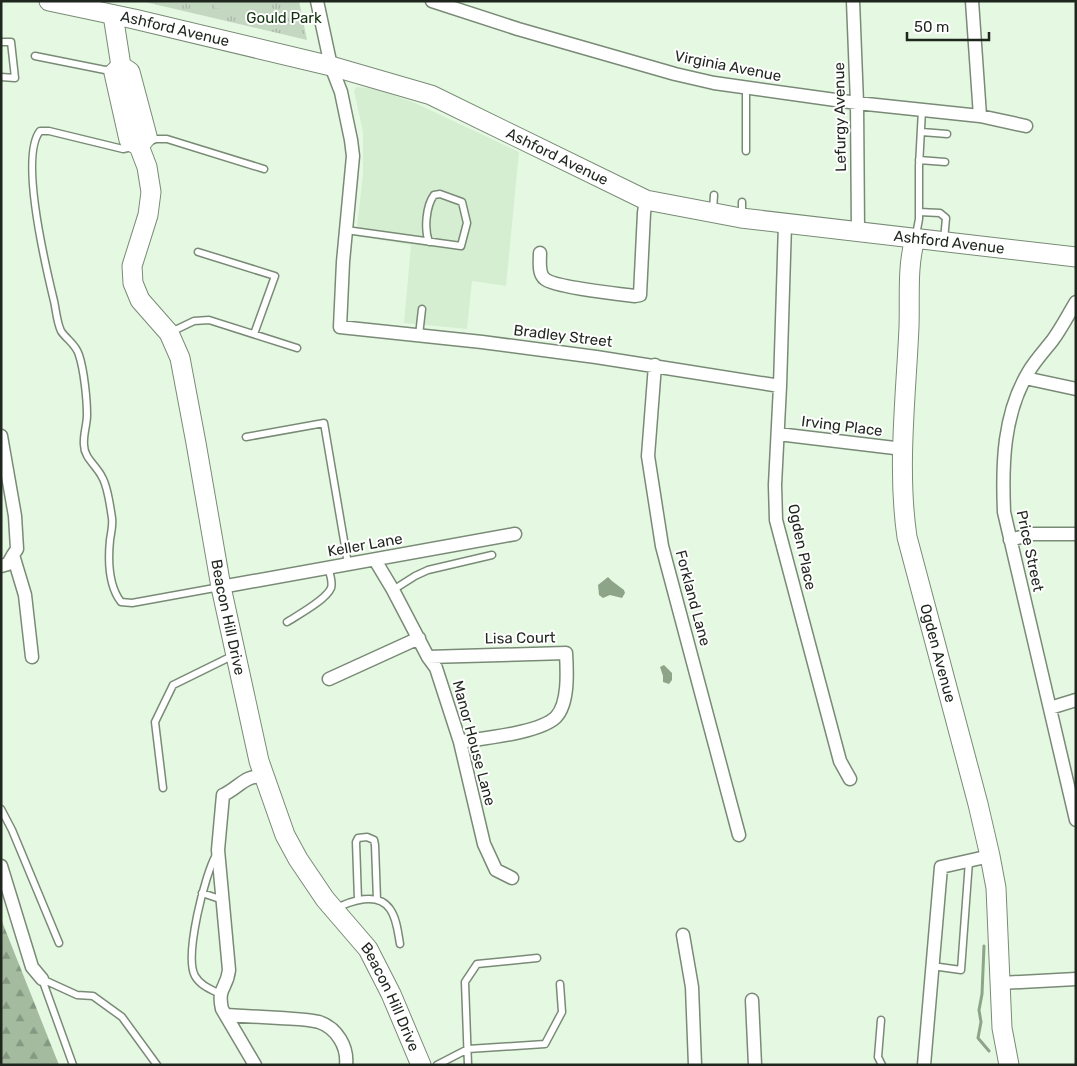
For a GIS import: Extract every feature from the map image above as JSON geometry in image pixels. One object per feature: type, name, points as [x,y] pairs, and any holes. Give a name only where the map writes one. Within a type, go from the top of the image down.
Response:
[{"type":"street","points":[[317,1],[331,66],[340,92],[351,140],[353,156],[346,230]]},
{"type":"street","name":"Virginia Avenue","points":[[432,1],[518,29],[675,74],[746,88],[858,104],[980,116],[1026,126]]},
{"type":"street","name":"Lefurgy Avenue","points":[[853,1],[858,104],[858,232]]},
{"type":"street","points":[[972,1],[980,116]]},
{"type":"street","name":"Ashford Avenue","points":[[55,2],[331,66],[431,95],[646,200],[714,204],[742,210],[785,224],[1076,257]]},
{"type":"street","name":"Beacon Hill Drive","points":[[113,15],[121,66],[114,74],[129,140],[139,146],[147,167],[151,192],[148,216],[132,266],[133,283],[140,300],[170,333],[180,358],[221,587],[259,761],[285,835],[298,859],[334,909],[368,949],[391,994],[421,1065]]},
{"type":"street","points":[[540,253],[541,273],[545,280],[635,296],[640,295],[646,200]]},
{"type":"street","name":"Ogden Place","points":[[785,224],[775,485],[776,520],[840,761],[850,779]]},
{"type":"street","name":"Bradley Street","points":[[346,230],[340,327],[419,335],[655,365],[780,386]]},
{"type":"street","name":"Ogden Avenue","points":[[915,239],[910,255],[903,450],[904,520],[990,856],[996,888],[1002,1028],[1010,1065]]},
{"type":"street","name":"Price Street","points":[[1076,302],[1053,339],[1029,371],[1013,404],[1004,456],[1003,482],[1004,512],[1010,540],[1076,820]]},
{"type":"street","name":"Forkland Lane","points":[[655,365],[648,456],[662,546],[739,835]]},
{"type":"street","points":[[1026,378],[1076,388]]},
{"type":"street","name":"Irving Place","points":[[778,434],[903,450]]},
{"type":"street","points":[[1,436],[15,516],[17,549],[8,564],[1,566]]},
{"type":"street","name":"Keller Lane","points":[[221,587],[515,534]]},
{"type":"street","points":[[1010,540],[1032,534],[1076,534]]},
{"type":"street","points":[[13,555],[25,595],[32,658]]},
{"type":"street","name":"Manor House Lane","points":[[375,560],[436,668],[460,742],[484,844],[496,870],[512,878]]},
{"type":"street","points":[[329,679],[419,638]]},
{"type":"street","name":"Lisa Court","points":[[428,656],[566,653],[567,677],[564,700],[557,716],[540,727],[460,742]]},
{"type":"street","points":[[1050,708],[1076,700]]},
{"type":"street","points":[[255,1065],[222,1009],[220,994],[228,980],[229,970],[218,850],[222,795],[232,791],[239,784],[255,776],[264,777]]},
{"type":"street","points":[[924,1065],[941,867],[990,856]]},
{"type":"street","points":[[1,866],[32,967],[42,979]]},
{"type":"street","points":[[683,935],[692,987],[695,1065]]},
{"type":"street","points":[[1001,983],[1076,979]]},
{"type":"street","points":[[752,1000],[755,1065]]},
{"type":"street","points":[[226,1015],[320,1022],[342,1040],[346,1052],[346,1065]]},
{"type":"lane","points":[[1,42],[11,42],[15,78],[1,77]]},
{"type":"lane","points":[[35,56],[106,70],[121,66]]},
{"type":"lane","points":[[746,88],[746,152]]},
{"type":"lane","points":[[915,239],[919,212],[919,160],[922,110]]},
{"type":"lane","points":[[221,587],[132,603],[121,602],[116,595],[108,562],[112,520],[103,477],[90,461],[84,447],[87,416],[79,353],[61,331],[48,277],[33,195],[31,176],[32,148],[40,131],[49,131],[123,149],[139,146],[156,139],[167,139],[264,170]]},
{"type":"lane","points":[[922,132],[947,134]]},
{"type":"lane","points":[[919,160],[945,162]]},
{"type":"lane","points":[[346,230],[429,242],[462,246],[468,223],[462,202],[440,194],[434,195],[429,202],[426,235],[429,242]]},
{"type":"lane","points":[[919,212],[940,212],[946,218],[944,242]]},
{"type":"lane","points":[[198,252],[275,276],[254,334]]},
{"type":"lane","points":[[419,335],[422,310]]},
{"type":"lane","points":[[170,333],[198,320],[209,320],[297,348]]},
{"type":"lane","points":[[246,437],[324,423],[348,564]]},
{"type":"lane","points":[[393,590],[428,570],[492,555]]},
{"type":"lane","points":[[287,622],[325,596],[332,585],[328,568]]},
{"type":"lane","points":[[164,788],[155,722],[173,685],[235,654]]},
{"type":"lane","points":[[1,810],[12,830],[59,943]]},
{"type":"lane","points":[[358,900],[356,842],[358,838],[367,837],[374,840],[375,845],[377,900]]},
{"type":"lane","points":[[218,850],[210,866],[202,893],[192,959],[194,975],[205,987],[220,994]]},
{"type":"lane","points":[[932,966],[961,970],[970,861]]},
{"type":"lane","points":[[202,893],[224,900]]},
{"type":"lane","points":[[334,909],[358,900],[377,900],[390,908],[400,944]]},
{"type":"lane","points":[[468,1065],[465,982],[476,964],[537,958]]},
{"type":"lane","points":[[42,979],[73,1065]]},
{"type":"lane","points":[[42,979],[77,995],[93,996],[122,1016],[157,1065]]},
{"type":"lane","points":[[437,1065],[468,1050],[546,1044],[562,1012],[560,984]]},
{"type":"lane","points":[[881,1020],[878,1057],[882,1065]]},
{"type":"shaded area","points":[[356,87],[372,88],[413,102],[519,152],[506,286],[472,281],[467,329],[404,323],[411,245],[356,236],[363,174],[363,132],[354,91]]},
{"type":"shaded area","points":[[608,577],[624,590],[625,593],[622,598],[610,595],[603,598],[599,595],[598,585]]},
{"type":"shaded area","points":[[664,665],[672,673],[672,680],[669,684],[663,682],[660,667]]},
{"type":"green space","name":"Gould Park","points":[[141,1],[299,1],[307,40]]},
{"type":"green space","points":[[216,1],[262,1],[259,16],[215,8]]},
{"type":"green space","points":[[1,919],[59,1065],[1,1065]]},
{"type":"waterway","points":[[984,946],[982,994],[979,1010],[981,1022],[978,1038],[989,1051]]}]
